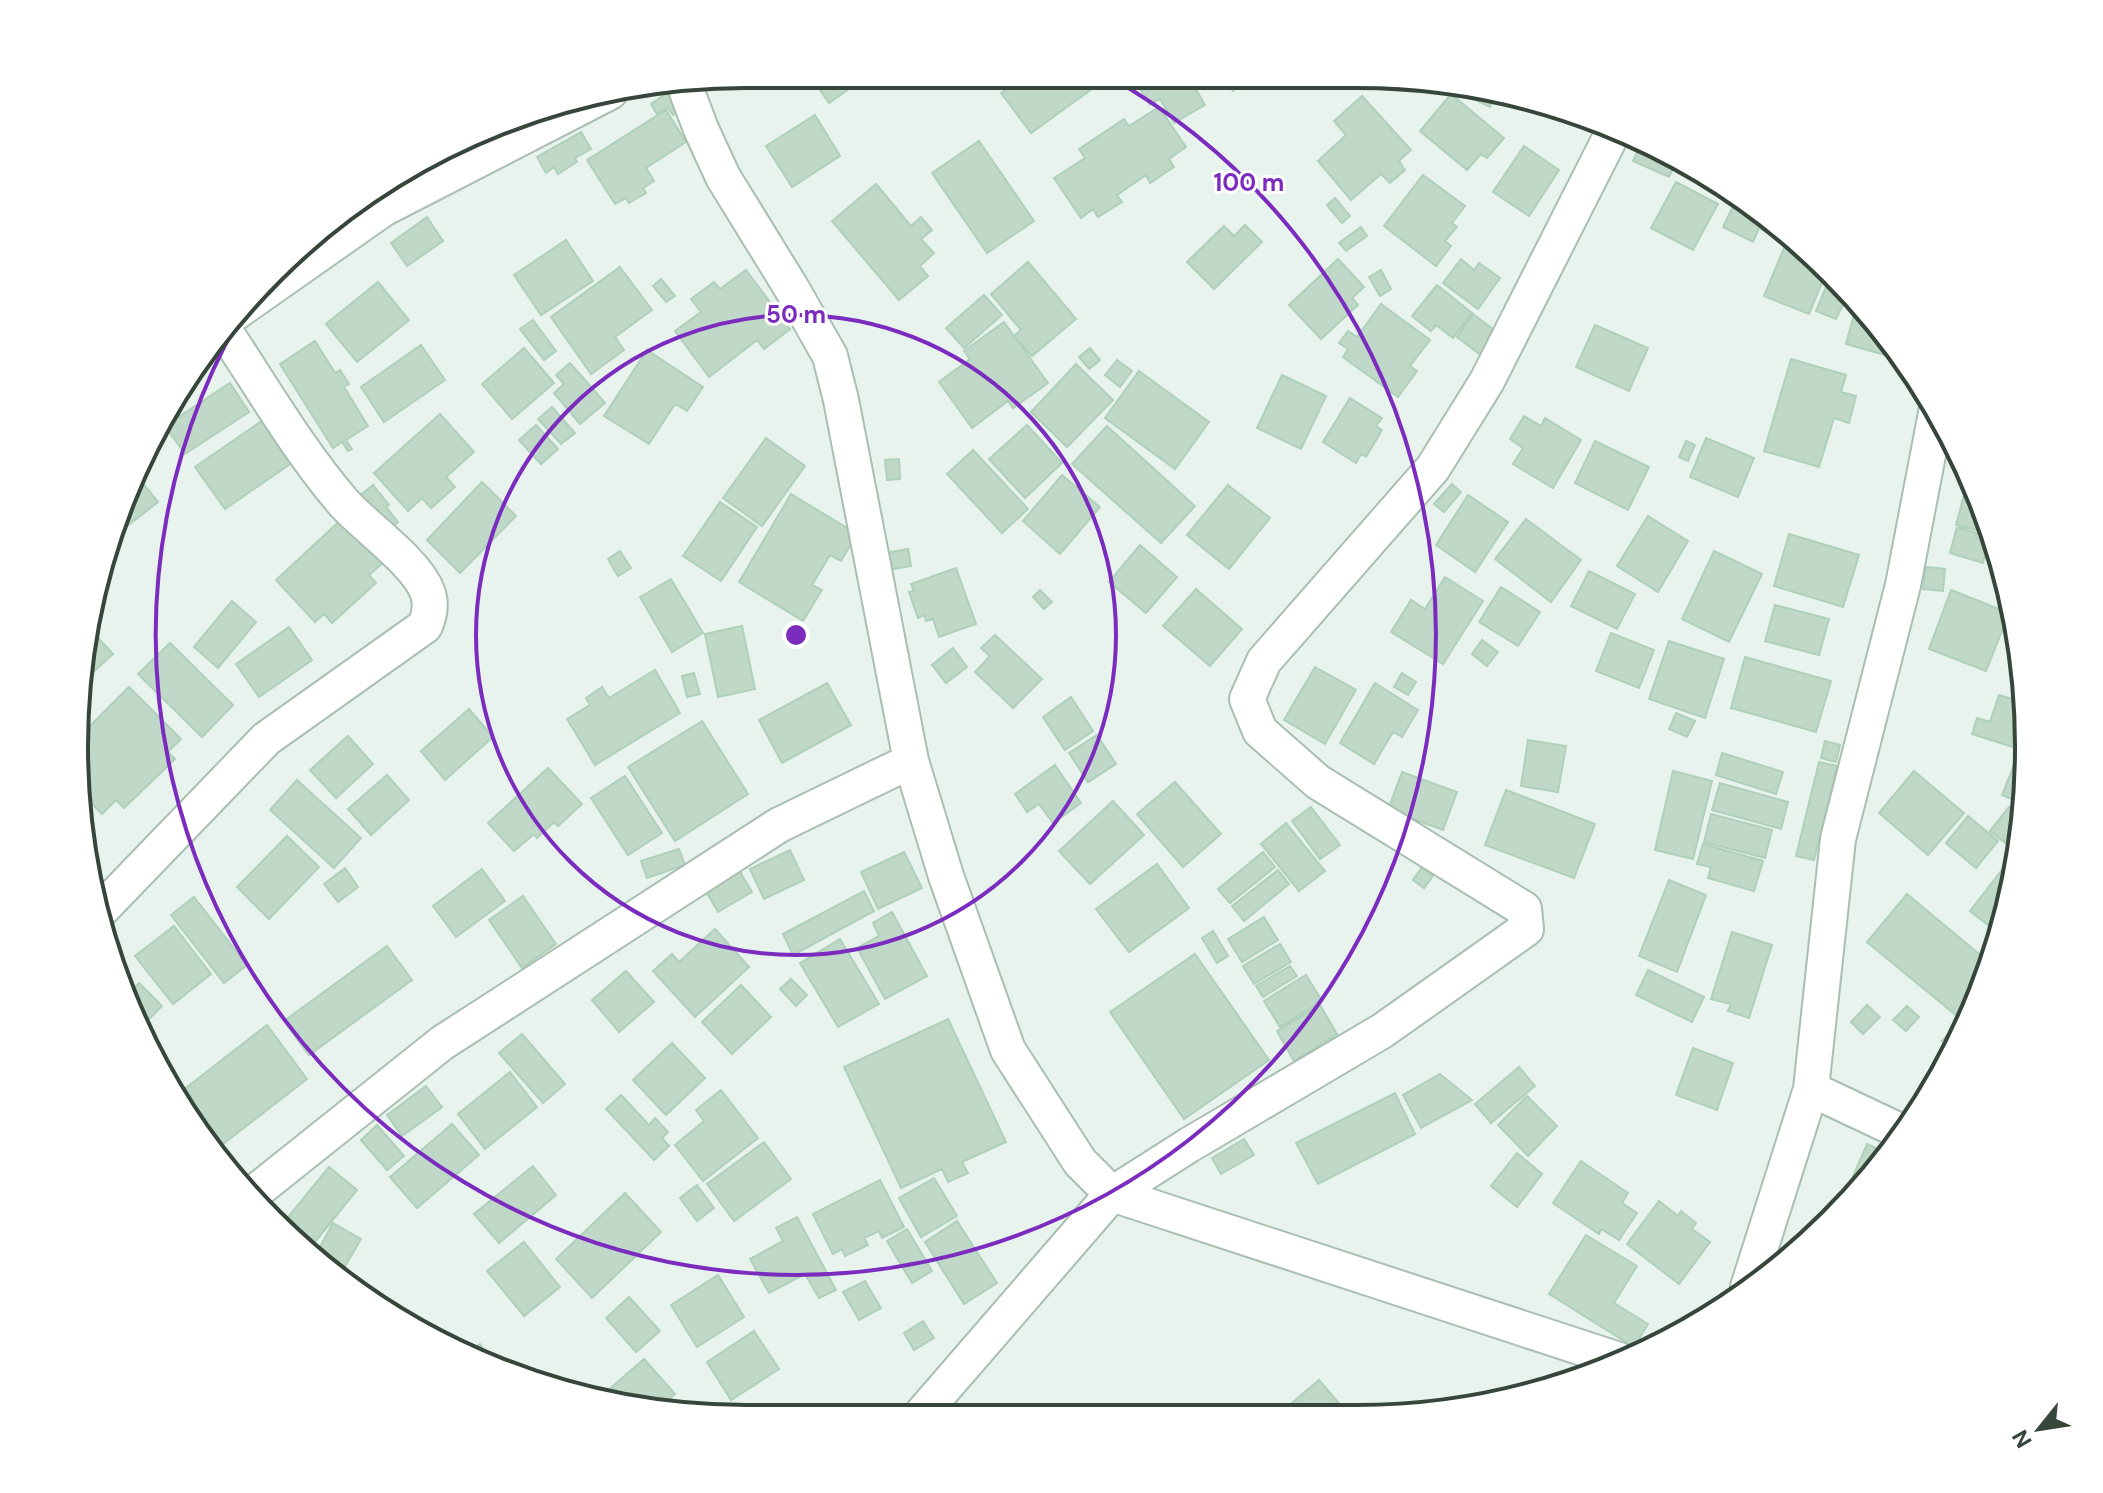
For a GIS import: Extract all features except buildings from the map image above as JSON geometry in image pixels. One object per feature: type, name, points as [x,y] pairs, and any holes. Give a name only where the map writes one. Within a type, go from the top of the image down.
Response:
[{"type":"street","points":[[687,91],[723,177],[830,356],[911,761],[946,876],[1008,1050],[1080,1162],[1112,1194],[1606,1356]]},
{"type":"street","points":[[388,195],[560,115]]},
{"type":"street","points":[[930,1405],[1112,1194],[1382,1031],[1526,929],[1524,909],[1318,782],[1260,731],[1247,699],[1264,661],[1433,468],[1487,381],[1610,139]]},
{"type":"street","points":[[107,904],[266,739],[425,626],[431,611],[428,592],[418,574],[344,503],[230,339]]},
{"type":"street","points":[[1753,1272],[1811,1089],[1838,839],[1903,585],[1933,429]]},
{"type":"street","points":[[259,1189],[442,1043],[779,825],[911,761]]},
{"type":"street","points":[[1811,1089],[1893,1128]]}]
